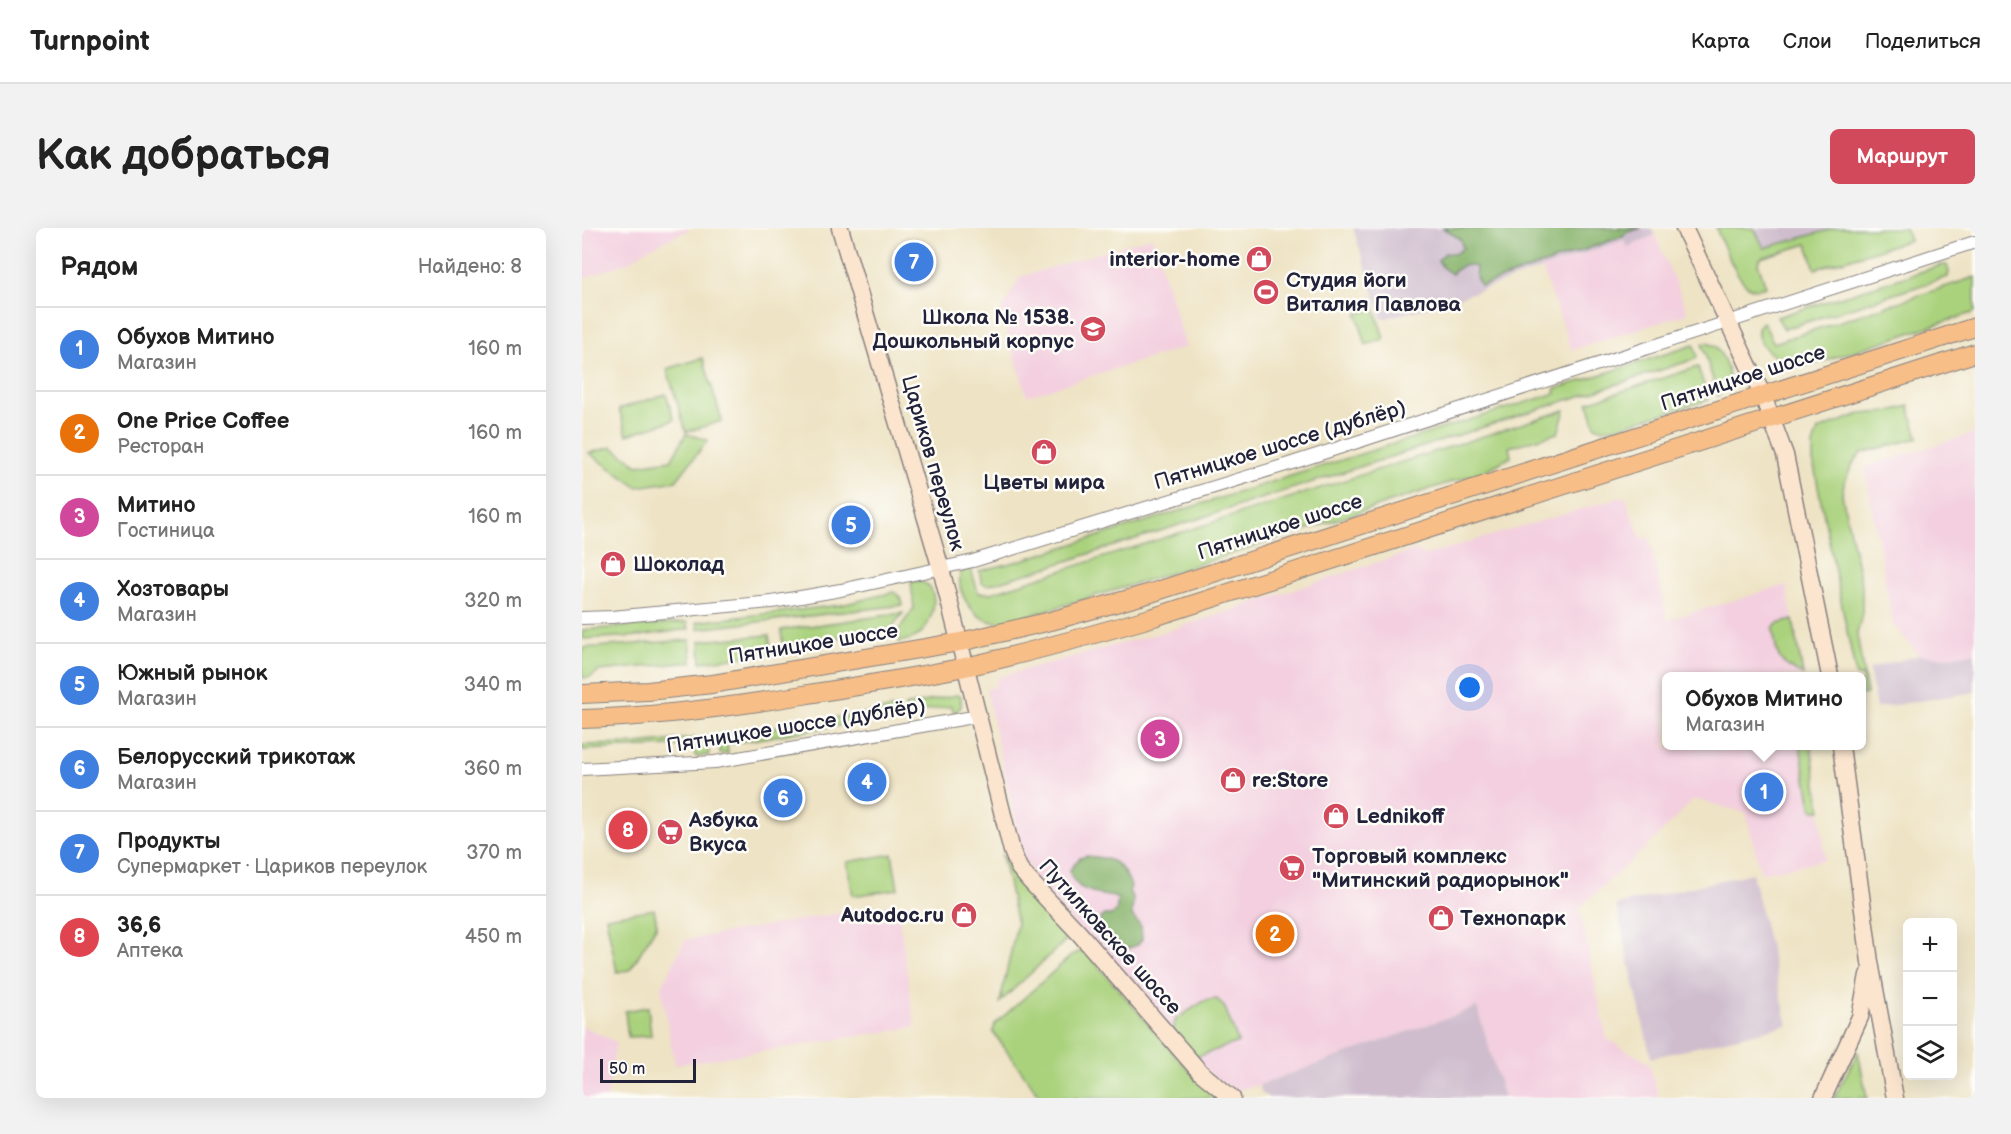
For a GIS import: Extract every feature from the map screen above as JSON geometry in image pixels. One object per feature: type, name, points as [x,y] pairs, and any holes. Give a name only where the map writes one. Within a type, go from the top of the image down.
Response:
[{"type":"main road","name":"Пятницкое шоссе","points":[[582,694],[648,691],[711,684],[960,642],[1052,621],[1151,593],[1975,327]]},
{"type":"main road","points":[[582,719],[638,717],[712,710],[880,683],[967,666],[1061,643],[1154,617],[1975,353]]},
{"type":"street","name":"Цариков переулок","points":[[840,228],[941,569],[960,642]]},
{"type":"street","points":[[1684,228],[1763,396],[1785,455],[1829,672]]},
{"type":"street","name":"Пятницкое шоссе (дублёр)","points":[[582,618],[772,602],[976,560],[1289,464],[1975,242]]},
{"type":"street","name":"Путилковское шоссе","points":[[960,642],[1012,851],[1019,868],[1200,1072],[1232,1098]]},
{"type":"street","name":"Пятницкое шоссе (дублёр)","points":[[582,770],[715,762],[979,717]]},
{"type":"street","points":[[1842,750],[1870,962],[1895,1098]]},
{"type":"street","points":[[1823,1098],[1860,1017],[1870,962]]},
{"type":"shaded area","points":[[582,228],[688,228],[689,230],[645,250],[631,261],[582,279]]},
{"type":"shaded area","points":[[1353,228],[1651,228],[1655,235],[1627,247],[1624,240],[1441,304],[1382,319]]},
{"type":"shaded area","points":[[1754,228],[1836,228],[1764,248]]},
{"type":"shaded area","points":[[1655,235],[1686,308],[1686,314],[1572,350],[1542,269],[1624,240],[1627,247]]},
{"type":"shaded area","name":"Школа № 1538. Дошкольный корпус","points":[[1152,237],[1186,347],[1027,396],[1001,311],[1020,277]]},
{"type":"shaded area","points":[[1975,433],[1975,653],[1944,657],[1919,655],[1893,624],[1865,467]]},
{"type":"shaded area","points":[[1625,496],[1641,539],[1649,537],[1667,620],[1786,585],[1804,672],[1662,672],[1662,750],[1813,750],[1825,860],[1761,873],[1746,813],[1694,799],[1655,839],[1579,908],[1607,1039],[1649,1063],[1659,1098],[1504,1098],[1477,1007],[1259,1085],[1235,1091],[1202,1069],[1037,882],[1024,859],[986,690],[995,686],[998,677],[1168,631],[1415,550],[1426,555]]},
{"type":"shaded area","points":[[1975,653],[1975,692],[1876,708],[1869,669],[1919,655],[1944,657]]},
{"type":"shaded area","points":[[1752,873],[1788,1025],[1651,1058],[1616,905]]},
{"type":"shaded area","points":[[897,903],[915,1027],[675,1065],[661,988],[685,940]]},
{"type":"shaded area","points":[[1477,1007],[1504,1098],[1269,1098],[1262,1093],[1259,1085]]},
{"type":"shaded area","points":[[582,1026],[616,1042],[607,1098],[582,1098]]},
{"type":"green space","points":[[1443,228],[1641,228],[1481,286],[1476,277],[1476,267],[1462,266],[1452,274],[1443,268],[1438,260],[1445,253],[1455,254],[1463,248],[1460,239]]},
{"type":"green space","points":[[1716,228],[1754,228],[1764,248],[1836,228],[1905,228],[1910,240],[1815,269],[1807,244],[1761,258],[1758,263],[1766,287],[1755,289],[1740,278]]},
{"type":"green space","points":[[1947,265],[1948,277],[1784,329],[1777,317]]},
{"type":"green space","points":[[1975,277],[1975,312],[1814,364],[1798,366],[1783,362],[1764,347],[1758,334],[1763,322],[1774,343]]},
{"type":"green space","points":[[1375,309],[1384,339],[1366,345],[1357,314]]},
{"type":"green space","points":[[1707,343],[1716,347],[1724,359],[1728,372],[1727,385],[1718,396],[1702,344]]},
{"type":"green space","points":[[1694,345],[1697,356],[1695,359],[1036,571],[988,585],[982,583],[979,571],[1019,561],[1556,393],[1555,389]]},
{"type":"green space","points":[[703,358],[722,421],[686,432],[667,369]]},
{"type":"green space","points":[[1698,367],[1709,400],[1620,426],[1603,429],[1595,426],[1588,402]]},
{"type":"green space","points":[[666,394],[674,420],[627,435],[619,409]]},
{"type":"green space","points":[[1909,406],[1918,438],[1861,453],[1853,463],[1842,494],[1862,586],[1862,614],[1857,634],[1863,672],[1855,672],[1813,461],[1813,445],[1818,430],[1860,414],[1887,412]]},
{"type":"green space","points":[[1565,410],[1558,433],[1509,447],[1511,457],[1482,472],[1197,565],[1005,622],[995,622],[980,617],[963,596],[961,572],[971,568],[978,593],[991,593]]},
{"type":"green space","points":[[686,434],[708,440],[676,481],[637,487],[589,453],[612,447],[638,465],[671,460]]},
{"type":"green space","points":[[919,581],[927,584],[934,598],[931,616],[928,624],[917,636],[899,642],[897,632],[914,608],[911,582]]},
{"type":"green space","points":[[894,592],[901,598],[903,605],[698,629],[697,622],[841,605]]},
{"type":"green space","points":[[903,613],[891,629],[783,646],[781,630]]},
{"type":"green space","points":[[1793,620],[1802,672],[1788,667],[1777,653],[1773,629],[1777,624]]},
{"type":"green space","points":[[687,622],[689,629],[640,636],[582,639],[582,630]]},
{"type":"green space","points":[[769,635],[772,653],[701,662],[700,641]]},
{"type":"green space","points":[[690,640],[692,662],[599,671],[591,677],[582,678],[582,648]]},
{"type":"green space","points":[[956,695],[961,696],[961,707],[954,714],[952,706],[907,714],[905,706]]},
{"type":"green space","points":[[897,708],[898,716],[727,744],[728,753],[720,754],[718,736]]},
{"type":"green space","points":[[707,737],[709,755],[696,757],[691,745],[582,750],[582,745],[636,744]]},
{"type":"green space","points":[[1801,750],[1812,750],[1821,810],[1814,810],[1811,806]]},
{"type":"green space","points":[[892,854],[898,889],[853,896],[847,862]]},
{"type":"green space","points":[[1002,854],[1018,881],[1062,926],[1068,938],[1000,1002],[1017,924]]},
{"type":"green space","points":[[1086,856],[1114,862],[1127,877],[1131,886],[1129,892],[1133,897],[1132,916],[1141,926],[1142,939],[1138,945],[1121,951],[1103,932],[1100,919],[1104,915],[1116,912],[1118,899],[1084,889],[1074,881],[1069,871],[1080,858]]},
{"type":"green space","points":[[654,909],[657,925],[630,970],[617,972],[606,917]]},
{"type":"green space","points":[[1081,951],[1088,954],[1182,1063],[1219,1098],[1041,1098],[993,1032],[995,1024],[1072,955]]},
{"type":"green space","points":[[1217,999],[1225,1008],[1238,1042],[1193,1056],[1175,1034],[1176,1019],[1204,1001]]},
{"type":"green space","points":[[648,1007],[651,1036],[628,1037],[625,1011]]},
{"type":"green space","points":[[1858,1052],[1867,1098],[1834,1098]]},
{"type":"place","name":"interior-home","points":[[1259,259]]},
{"type":"place","name":"Продукты","points":[[914,262]]},
{"type":"place","name":"Студия йоги Виталия Павлова","points":[[1266,292]]},
{"type":"place","name":"Школа № 1538. Дошкольный корпус","points":[[1093,329]]},
{"type":"place","name":"Цветы мира","points":[[1044,452]]},
{"type":"place","name":"Южный рынок","points":[[851,525]]},
{"type":"place","name":"Шоколад","points":[[613,564]]},
{"type":"place","name":"Митино","points":[[1160,739]]},
{"type":"place","name":"re:Store","points":[[1233,780]]},
{"type":"place","name":"Хозтовары","points":[[867,782]]},
{"type":"place","name":"Обухов Митино","points":[[1764,792]]},
{"type":"place","name":"Белорусский трикотаж","points":[[783,798]]},
{"type":"place","name":"Lednikoff","points":[[1336,816]]},
{"type":"place","name":"36,6","points":[[628,830]]},
{"type":"place","name":"Азбука Вкуса","points":[[670,832]]},
{"type":"place","name":"Торговый комплекс \"Митинский радиорынок\"","points":[[1292,868]]},
{"type":"place","name":"Autodoc.ru","points":[[964,915]]},
{"type":"place","name":"Технопарк","points":[[1441,918]]},
{"type":"place","name":"One Price Coffee","points":[[1275,934]]}]
